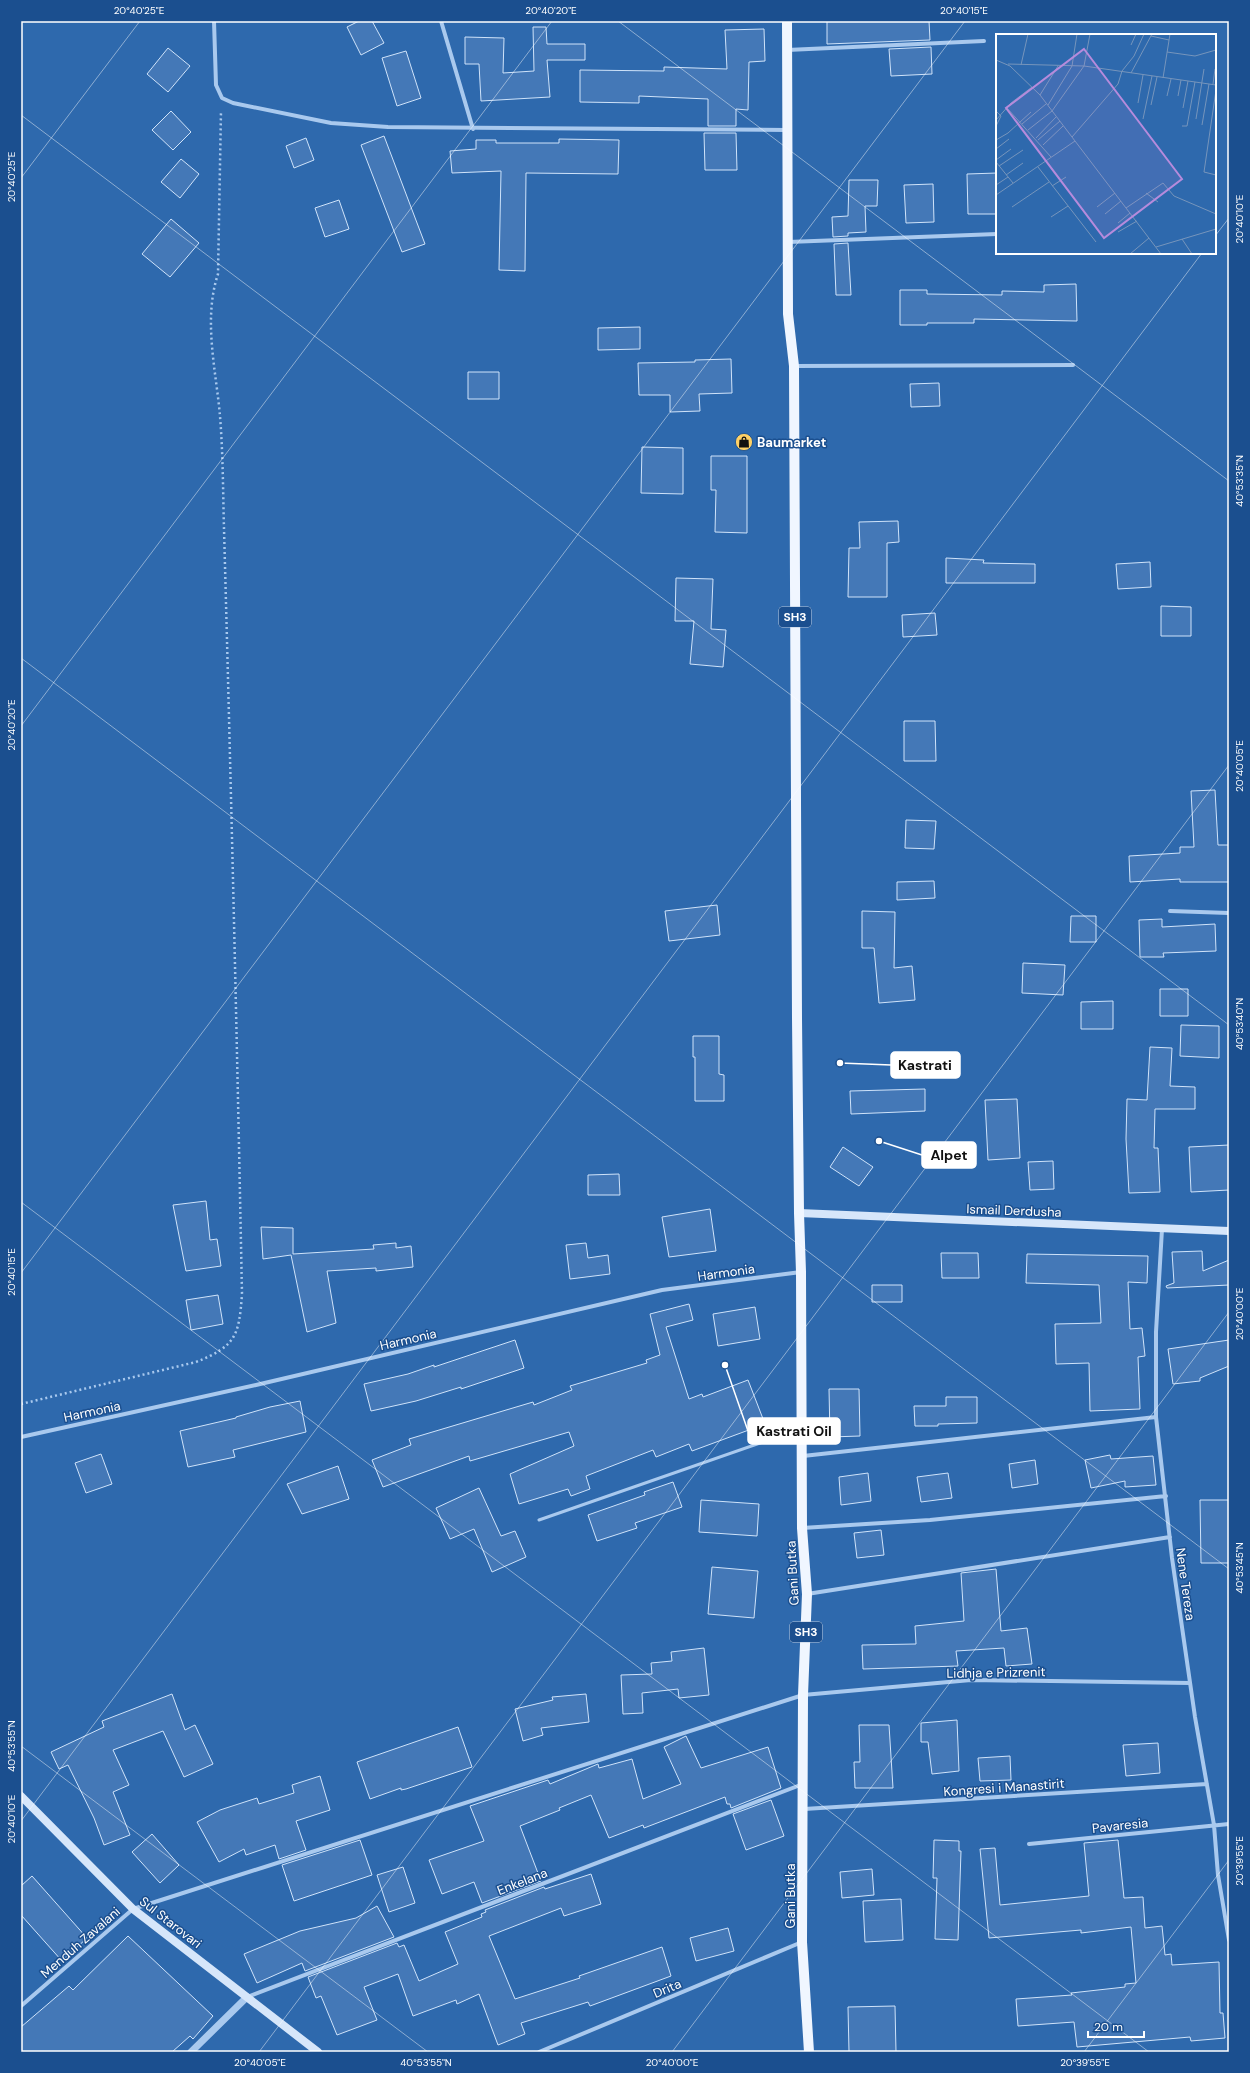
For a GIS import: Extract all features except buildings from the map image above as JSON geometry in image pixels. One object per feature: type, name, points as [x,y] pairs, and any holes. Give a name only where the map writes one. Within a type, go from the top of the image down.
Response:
[{"type":"main road","name":"SH3","points":[[786,21],[788,314],[794,366],[799,1213]]},
{"type":"main road","name":"Ismail Derdusha","points":[[799,1213],[1229,1231]]},
{"type":"main road","name":"Gani Butka","points":[[799,1213],[801,1272],[802,1528],[807,1594],[803,1695],[802,1942],[809,2052]]},
{"type":"main road","name":"Sul Starovari","points":[[21,1796],[133,1909],[318,2052]]},
{"type":"street","points":[[214,21],[216,85],[222,98],[233,103],[331,123],[388,127],[474,129],[787,130]]},
{"type":"street","points":[[442,21],[474,129]]},
{"type":"street","points":[[787,50],[984,41]]},
{"type":"street","points":[[788,242],[996,234]]},
{"type":"street","points":[[794,366],[1074,365]]},
{"type":"street","points":[[1170,911],[1229,913]]},
{"type":"street","name":"Nene Tereza","points":[[1162,1229],[1156,1332],[1156,1417],[1170,1538],[1190,1683],[1214,1825],[1218,1875],[1229,1940]]},
{"type":"street","name":"Harmonia","points":[[21,1437],[256,1385],[662,1290],[801,1272]]},
{"type":"street","points":[[802,1456],[1156,1417]]},
{"type":"street","points":[[802,1528],[930,1520],[1166,1496]]},
{"type":"street","points":[[807,1594],[1170,1538]]},
{"type":"street","name":"Lidhja e Prizrenit","points":[[133,1909],[803,1695],[971,1680],[1190,1683]]},
{"type":"street","name":"Enkelana","points":[[247,1997],[803,1784]]},
{"type":"street","name":"Kongresi i Manastirit","points":[[803,1809],[1206,1784]]},
{"type":"street","name":"Pavaresia","points":[[1029,1844],[1229,1824]]},
{"type":"street","name":"Menduh Zavalani","points":[[21,2006],[133,1909]]},
{"type":"street","name":"Drita","points":[[538,2052],[802,1942]]},
{"type":"street","points":[[191,2052],[247,1997]]},
{"type":"lane","points":[[539,1520],[802,1429]]},
{"type":"path","points":[[21,1404],[196,1362],[220,1352],[228,1344],[236,1332],[240,1319],[242,1278],[229,710],[220,418],[213,353],[212,316],[212,291],[218,274],[222,98]]},
{"type":"shaded area","points":[[21,21],[1229,21],[1229,2052],[21,2052]]},
{"type":"place","name":"Baumarket","points":[[744,442]]},
{"type":"place","name":"Kastrati","points":[[840,1063]]},
{"type":"place","name":"Alpet","points":[[879,1141]]},
{"type":"place","name":"Kastrati Oil","points":[[725,1365]]}]
